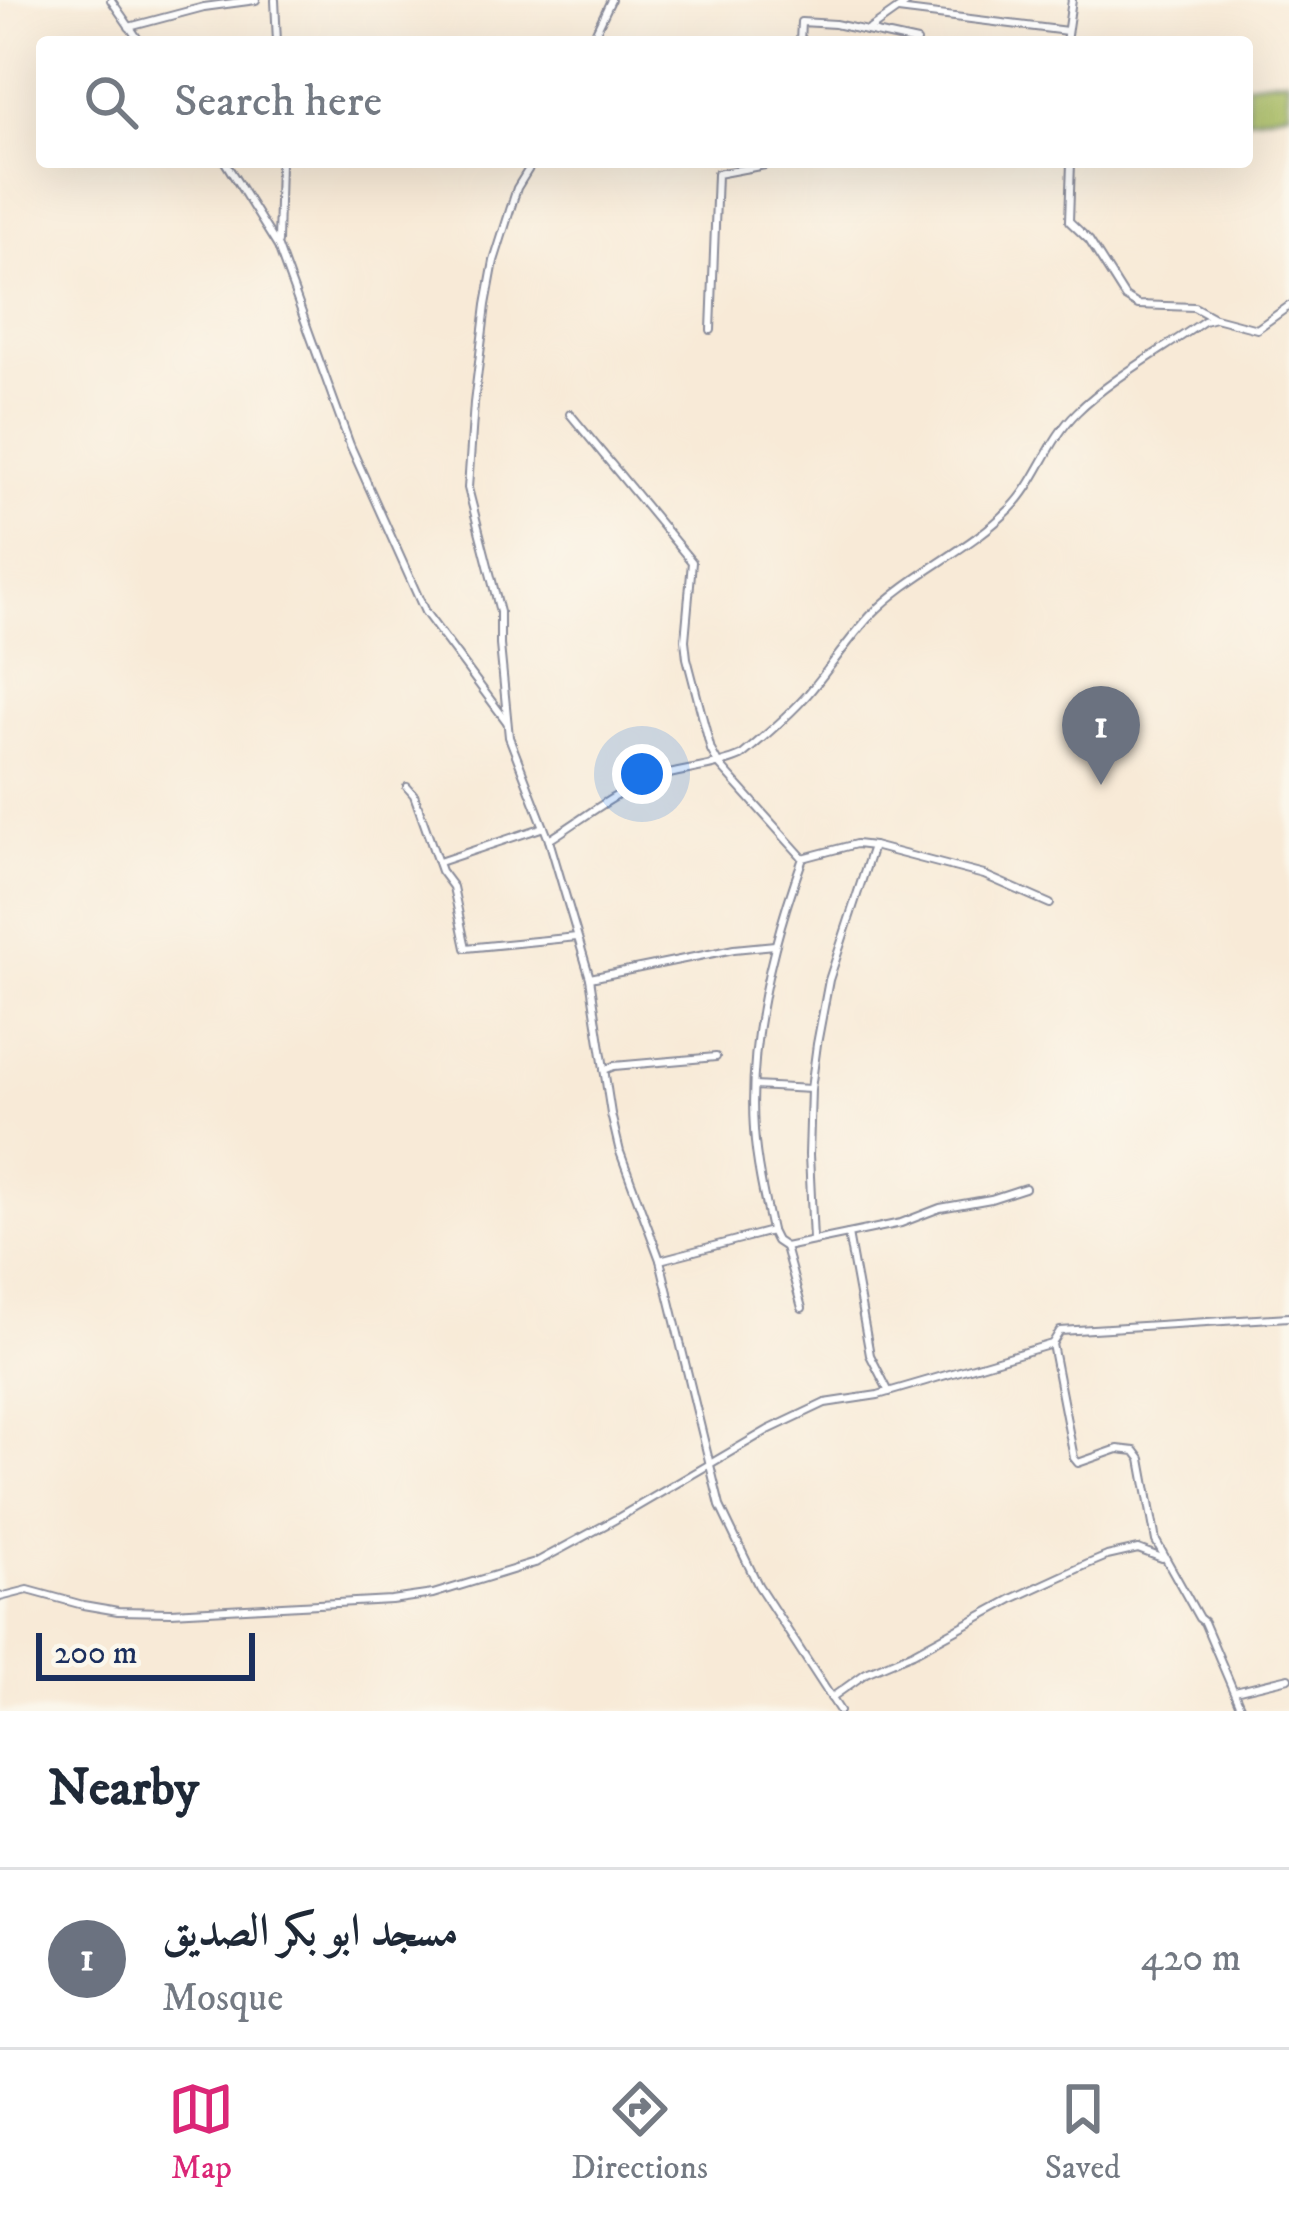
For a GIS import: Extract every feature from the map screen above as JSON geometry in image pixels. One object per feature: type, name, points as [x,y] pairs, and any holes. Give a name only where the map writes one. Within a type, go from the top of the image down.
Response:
[{"type":"street","points":[[111,0],[136,36]]},
{"type":"street","points":[[129,27],[204,7],[256,0]]},
{"type":"street","points":[[275,0],[278,36]]},
{"type":"street","points":[[594,36],[611,0]]},
{"type":"street","points":[[868,31],[911,0]]},
{"type":"street","points":[[1067,36],[1072,0]]},
{"type":"street","points":[[898,10],[1067,31]]},
{"type":"street","points":[[800,36],[800,22],[890,36]]},
{"type":"street","points":[[229,168],[278,247],[350,445],[425,612],[508,725]]},
{"type":"street","points":[[278,247],[280,168]]},
{"type":"street","points":[[529,168],[517,188],[494,261],[468,488],[500,612],[513,750],[549,840],[590,978],[620,1152],[660,1259],[720,1506],[758,1585],[840,1711]]},
{"type":"street","points":[[710,330],[717,173],[747,168]]},
{"type":"street","points":[[1071,168],[1069,221],[1090,240],[1125,297],[1138,305],[1194,308],[1257,329],[1289,305]]},
{"type":"street","points":[[549,840],[643,782],[741,756],[804,698],[861,627],[903,586],[1010,509],[1027,489],[1048,447],[1078,410],[1204,321],[1215,318]]},
{"type":"street","points":[[570,414],[692,562],[687,658],[707,736],[718,763],[803,857]]},
{"type":"street","points":[[407,787],[441,871],[453,887],[466,948],[578,937]]},
{"type":"street","points":[[438,862],[544,826]]},
{"type":"street","points":[[803,857],[856,844],[873,846],[984,875],[1050,904]]},
{"type":"street","points":[[813,1240],[811,1089],[829,980],[873,846]]},
{"type":"street","points":[[802,1308],[785,1247],[771,1231],[754,1133],[753,1086],[775,945],[803,857]]},
{"type":"street","points":[[590,978],[775,945]]},
{"type":"street","points":[[604,1070],[716,1057]]},
{"type":"street","points":[[753,1086],[811,1089]]},
{"type":"street","points":[[785,1247],[901,1223],[940,1208],[1025,1188]]},
{"type":"street","points":[[660,1259],[771,1231]]},
{"type":"street","points":[[848,1233],[870,1354],[889,1392]]},
{"type":"street","points":[[0,1597],[28,1590],[85,1606],[171,1612],[433,1594],[535,1563],[824,1403],[889,1392],[1052,1344],[1060,1331],[1289,1317]]},
{"type":"street","points":[[1052,1344],[1075,1458],[1078,1463],[1118,1449],[1136,1451],[1156,1541],[1204,1622],[1242,1711]]},
{"type":"street","points":[[831,1698],[866,1673],[1106,1556],[1138,1549],[1165,1558]]},
{"type":"street","points":[[1235,1691],[1289,1678]]},
{"type":"green space","points":[[1287,78],[1289,111],[1253,118],[1253,82]]},
{"type":"place","name":"مسجد ابو بكر الصديق","points":[[1101,785]]}]
